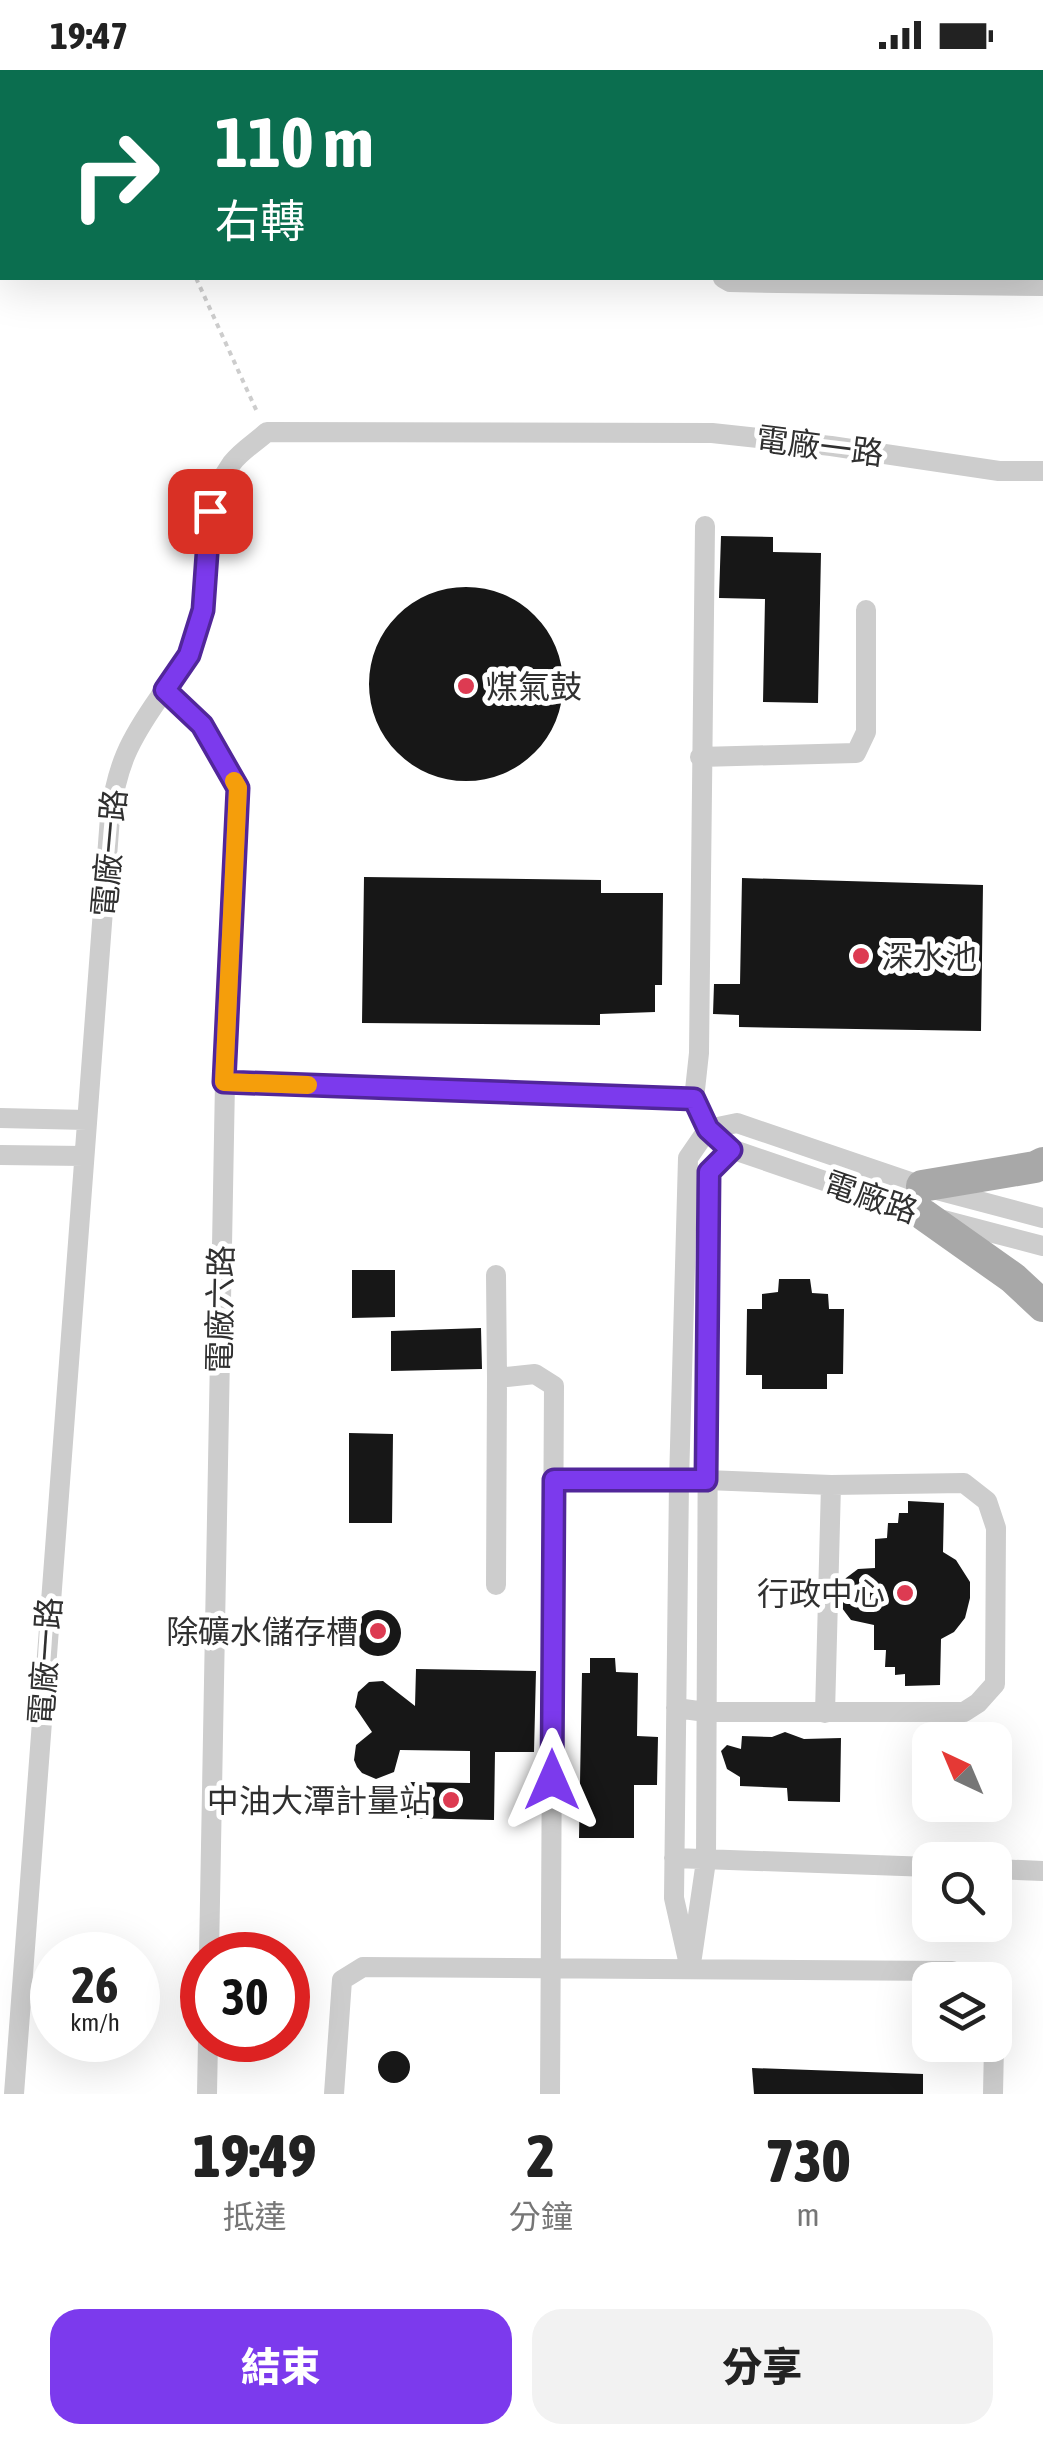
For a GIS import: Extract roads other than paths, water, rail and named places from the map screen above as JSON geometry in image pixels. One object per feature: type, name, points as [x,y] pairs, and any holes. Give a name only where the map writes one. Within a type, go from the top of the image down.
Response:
[{"type":"main road","points":[[923,1201],[1043,1163]]},
{"type":"main road","points":[[923,1201],[1043,1306]]},
{"type":"street","points":[[726,280],[1043,286]]},
{"type":"street","name":"電廠一路","points":[[14,2094],[116,774],[140,726],[189,655],[203,610],[210,511],[234,460],[267,432],[712,433],[999,471],[1043,471]]},
{"type":"street","points":[[224,1082],[694,1099],[699,1053],[704,526]]},
{"type":"street","points":[[700,757],[856,753],[866,732],[866,610]]},
{"type":"street","name":"電廠六路","points":[[165,690],[202,725],[238,788],[224,1082],[209,1932]]},
{"type":"street","name":"電廠路","points":[[694,1099],[708,1129],[731,1150],[923,1201],[1043,1218]]},
{"type":"street","points":[[0,1118],[87,1120]]},
{"type":"street","name":"電廠路","points":[[708,1129],[737,1123],[923,1201],[1043,1246]]},
{"type":"street","points":[[690,1969],[674,1898],[679,1482],[688,1158],[708,1129]]},
{"type":"street","points":[[690,1969],[706,1860],[709,1172],[731,1150]]},
{"type":"street","points":[[0,1155],[84,1156]]},
{"type":"street","points":[[496,1276],[496,1584]]},
{"type":"street","points":[[498,1378],[534,1374],[554,1386],[550,2094]]},
{"type":"street","points":[[554,1480],[964,1483],[987,1501],[996,1528],[995,1684],[978,1703],[964,1712],[706,1712],[676,1708]]},
{"type":"street","points":[[825,1712],[831,1485]]},
{"type":"street","points":[[674,1858],[912,1867]]},
{"type":"street","points":[[1012,1870],[1043,1871]]},
{"type":"street","points":[[334,2094],[342,1980],[362,1966],[912,1971]]},
{"type":"street","points":[[206,2094],[207,2062]]},
{"type":"street","points":[[993,2094],[994,2062]]},
{"type":"place","name":"煤氣鼓","points":[[466,686]]},
{"type":"place","name":"深水池","points":[[861,956]]},
{"type":"place","name":"行政中心","points":[[905,1593]]},
{"type":"place","name":"除礦水儲存槽","points":[[378,1631]]},
{"type":"place","name":"中油大潭計量站","points":[[451,1800]]}]
